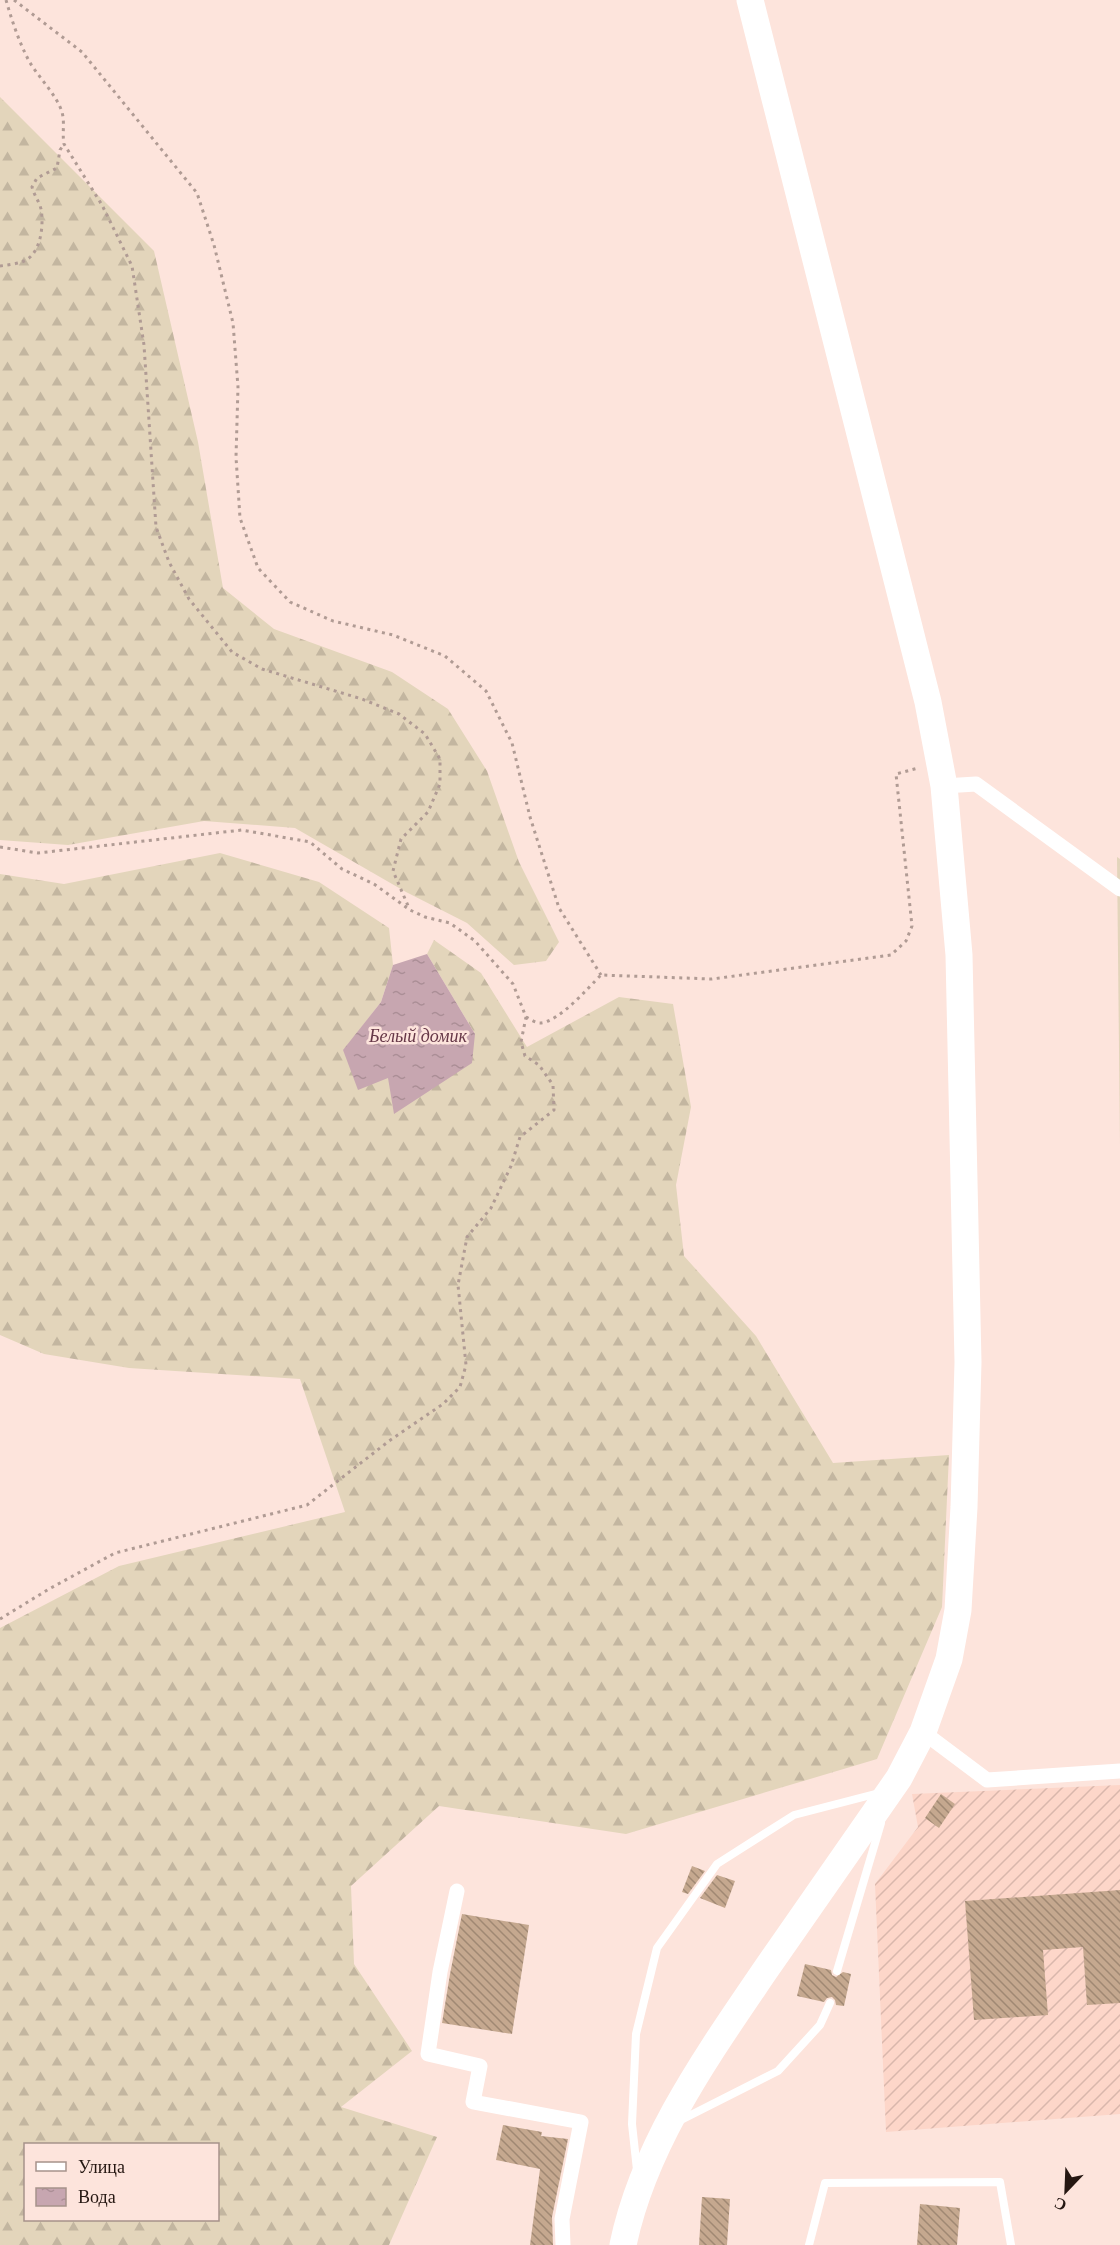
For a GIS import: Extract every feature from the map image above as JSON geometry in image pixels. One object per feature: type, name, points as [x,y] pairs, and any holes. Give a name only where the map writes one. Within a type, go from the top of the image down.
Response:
[{"type":"highway","points":[[623,2245],[628,2220],[639,2190],[667,2128],[719,2039],[890,1791],[923,1732],[949,1659],[958,1610],[964,1507],[968,1362],[959,955],[941,774],[926,691],[750,0]]},
{"type":"street","points":[[941,774],[976,784],[1120,889]]},
{"type":"street","points":[[923,1732],[987,1780],[1120,1771]]},
{"type":"street","points":[[457,1891],[440,1972],[428,2054],[480,2066],[473,2102],[581,2122],[562,2219],[563,2245]]},
{"type":"lane","points":[[639,2190],[632,2124],[636,2034],[657,1948],[717,1863],[794,1815],[890,1791],[837,1971]]},
{"type":"lane","points":[[667,2128],[778,2071],[820,2025],[830,2004]]},
{"type":"lane","points":[[808,2245],[825,2183],[1000,2182],[1011,2245]]},
{"type":"path","points":[[6,0],[13,24],[29,61],[61,109],[64,121],[62,133],[64,144],[102,205],[132,266],[144,345],[156,527],[169,562],[189,599],[232,652],[262,669],[362,699],[399,714],[425,734],[440,759],[440,784],[428,812],[401,839],[393,872],[410,910]]},
{"type":"path","points":[[14,0],[82,52],[197,193],[214,245],[233,323],[238,387],[236,456],[240,518],[258,568],[290,602],[333,621],[393,636],[445,656],[486,691],[512,743],[530,818],[560,908],[601,975]]},
{"type":"path","points":[[0,266],[26,260],[34,253],[41,227],[41,211],[32,187],[37,178],[57,168],[60,150],[64,144]]},
{"type":"path","points":[[526,1017],[538,1023],[551,1020],[577,1000],[601,975],[712,979],[891,956],[906,942],[912,926],[896,774],[941,774]]},
{"type":"path","points":[[0,847],[38,852],[242,830],[310,842],[342,869],[374,884],[410,910],[450,924],[475,941],[513,984],[526,1017],[521,1042],[525,1056],[539,1065],[554,1085],[554,1110],[520,1137],[511,1166],[491,1208],[467,1237],[458,1285],[466,1365],[460,1387],[443,1404],[389,1442],[308,1505],[115,1553],[0,1619]]},
{"type":"shaded area","points":[[1120,1785],[1120,2114],[886,2132],[875,1884],[918,1827],[912,1794]]},
{"type":"green space","points":[[0,97],[154,251],[198,442],[223,588],[274,629],[392,672],[448,709],[487,771],[519,862],[559,942],[546,961],[514,965],[467,923],[406,892],[295,828],[204,821],[68,845],[0,840]]},
{"type":"green space","points":[[220,853],[319,882],[389,928],[393,965],[381,1002],[343,1051],[475,1034],[427,954],[434,940],[481,973],[527,1047],[619,997],[673,1004],[691,1107],[676,1185],[684,1256],[756,1336],[833,1463],[949,1455],[942,1607],[877,1759],[626,1834],[439,1806],[351,1886],[354,1964],[412,2051],[341,2107],[437,2137],[389,2245],[0,2245],[0,1628],[119,1566],[345,1512],[300,1379],[129,1368],[44,1354],[0,1335],[0,874],[64,884]]},
{"type":"green space","points":[[1117,857],[1120,859],[1120,1146]]},
{"type":"water","name":"Белый домик","points":[[427,954],[475,1034],[472,1063],[394,1114],[388,1078],[358,1090],[343,1050],[381,1002],[393,965]]},
{"type":"building","points":[[941,1794],[955,1804],[939,1828],[925,1818]]},
{"type":"building","points":[[692,1866],[705,1871],[688,1894],[682,1892]]},
{"type":"building","points":[[717,1875],[735,1881],[725,1908],[700,1898]]},
{"type":"building","points":[[1120,1890],[1120,2003],[1087,2005],[1083,1947],[1043,1950],[1048,2015],[974,2020],[965,1901]]},
{"type":"building","points":[[462,1914],[529,1925],[512,2034],[442,2023]]},
{"type":"building","points":[[805,1964],[831,1970],[832,1975],[836,1977],[843,1972],[851,1974],[844,2006],[836,2005],[832,1997],[827,1998],[824,2002],[797,1996]]},
{"type":"building","points":[[503,2125],[542,2132],[541,2136],[568,2139],[552,2217],[553,2245],[530,2245],[540,2169],[496,2160]]},
{"type":"building","points":[[702,2197],[730,2199],[727,2245],[699,2245]]},
{"type":"building","points":[[920,2204],[960,2208],[957,2245],[917,2245]]}]
